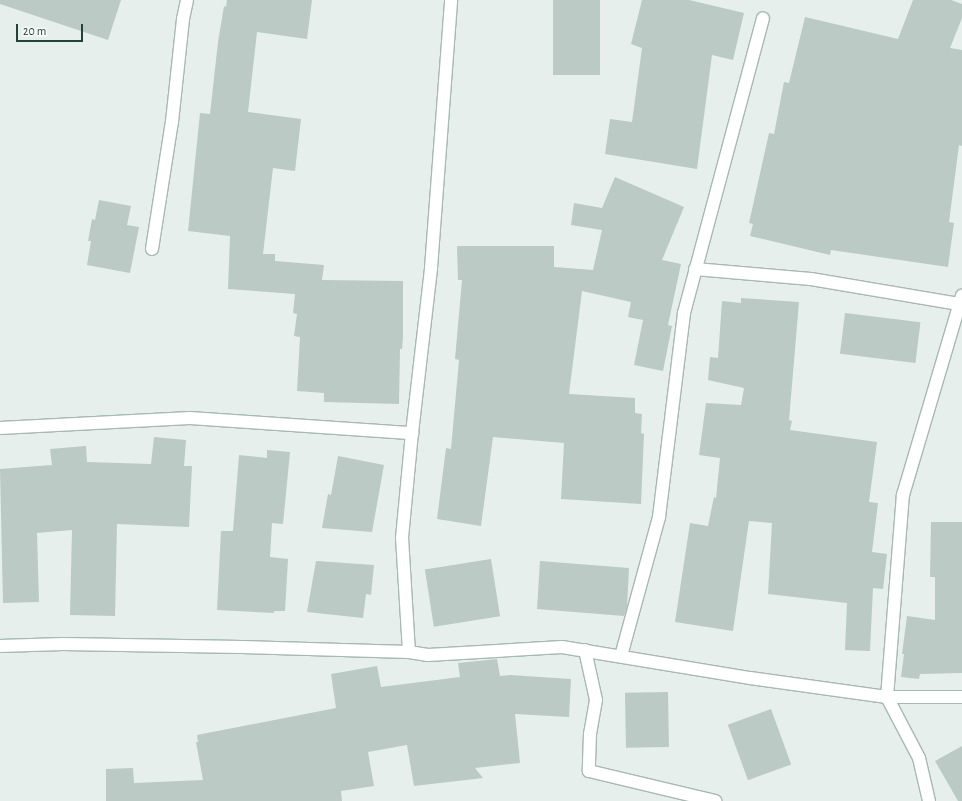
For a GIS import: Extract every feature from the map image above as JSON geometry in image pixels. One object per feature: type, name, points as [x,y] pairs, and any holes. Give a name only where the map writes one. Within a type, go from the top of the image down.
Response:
[{"type":"street","points":[[152,249],[172,122],[183,19],[187,0]]},
{"type":"street","points":[[409,652],[402,538],[412,433],[431,268],[451,0]]},
{"type":"street","points":[[621,656],[659,517],[684,313],[726,162],[763,18]]},
{"type":"street","points":[[695,269],[812,279],[960,300],[903,495],[887,697],[920,758],[929,801]]},
{"type":"street","points":[[0,428],[190,418],[412,433]]},
{"type":"street","points":[[0,646],[117,645],[409,652],[428,655],[562,647],[750,678],[887,697],[962,697]]},
{"type":"street","points":[[585,650],[596,700],[590,734],[589,771],[715,801]]},
{"type":"building","points":[[0,0],[121,0],[108,40],[0,4]]},
{"type":"building","points":[[227,0],[312,0],[307,39],[257,32],[248,112],[301,119],[295,171],[273,168],[263,254],[275,254],[275,261],[324,265],[322,280],[403,281],[403,337],[402,349],[400,349],[399,404],[324,402],[324,393],[297,391],[300,337],[294,336],[297,314],[293,313],[295,294],[228,289],[230,236],[188,231],[200,113],[210,114],[218,42],[224,6],[226,7]]},
{"type":"building","points":[[553,0],[600,0],[600,75],[553,75]]},
{"type":"building","points":[[642,0],[689,0],[744,13],[733,60],[712,55],[697,169],[605,154],[610,119],[632,122],[642,48],[631,44]]},
{"type":"building","points":[[913,0],[951,0],[962,4],[962,18],[950,48],[962,50],[962,146],[959,145],[949,222],[954,223],[948,267],[831,250],[830,255],[750,236],[753,224],[749,223],[769,133],[774,134],[784,82],[789,83],[805,17],[898,39]]},
{"type":"building","points":[[615,177],[684,207],[662,260],[681,264],[668,325],[672,326],[663,371],[634,365],[643,320],[628,317],[631,302],[582,291],[569,394],[635,398],[635,413],[642,414],[641,433],[644,434],[641,504],[561,499],[564,443],[493,437],[481,526],[437,519],[446,448],[451,449],[459,360],[455,359],[462,280],[458,280],[457,246],[554,246],[554,267],[593,270],[602,230],[571,225],[574,203],[602,208]]},
{"type":"building","points":[[99,200],[131,206],[127,225],[139,227],[130,273],[87,265],[91,241],[88,241],[92,219],[95,220]]},
{"type":"building","points":[[741,298],[799,302],[789,420],[792,421],[790,430],[877,442],[869,502],[878,503],[872,552],[887,554],[883,589],[873,588],[870,651],[845,650],[847,603],[768,594],[772,523],[749,521],[733,631],[675,622],[690,523],[708,526],[714,497],[716,498],[720,458],[699,455],[706,403],[741,405],[744,388],[708,380],[710,357],[718,358],[722,301],[741,303]]},
{"type":"building","points":[[845,313],[920,322],[915,363],[840,354]]},
{"type":"building","points":[[154,437],[186,440],[184,466],[192,466],[189,527],[117,524],[115,616],[70,615],[72,530],[37,533],[39,602],[3,603],[0,469],[52,465],[50,449],[86,446],[87,462],[151,464]]},
{"type":"building","points":[[267,450],[290,452],[283,524],[272,523],[270,557],[288,559],[285,611],[274,611],[274,613],[217,610],[221,531],[233,531],[239,455],[267,458]]},
{"type":"building","points":[[338,456],[384,465],[372,532],[322,528],[328,494],[331,495]]},
{"type":"building","points":[[931,522],[962,522],[962,673],[920,674],[919,679],[901,677],[904,654],[902,654],[907,616],[935,620],[935,577],[930,577]]},
{"type":"building","points":[[491,559],[500,616],[434,627],[425,569]]},
{"type":"building","points":[[316,561],[374,565],[371,595],[366,594],[363,618],[307,612]]},
{"type":"building","points":[[540,561],[629,568],[627,607],[624,616],[537,609]]},
{"type":"building","points":[[497,659],[500,676],[510,675],[571,679],[569,717],[515,714],[520,763],[475,768],[483,778],[414,786],[407,745],[368,752],[374,786],[341,791],[342,801],[106,801],[106,769],[133,768],[134,783],[203,780],[196,742],[198,742],[197,735],[336,708],[331,674],[377,666],[381,687],[460,677],[458,663]]},
{"type":"building","points":[[668,692],[669,747],[626,748],[625,693]]},
{"type":"building","points":[[771,709],[791,764],[748,780],[728,725]]},
{"type":"building","points":[[962,746],[962,801],[958,801],[935,761]]}]
